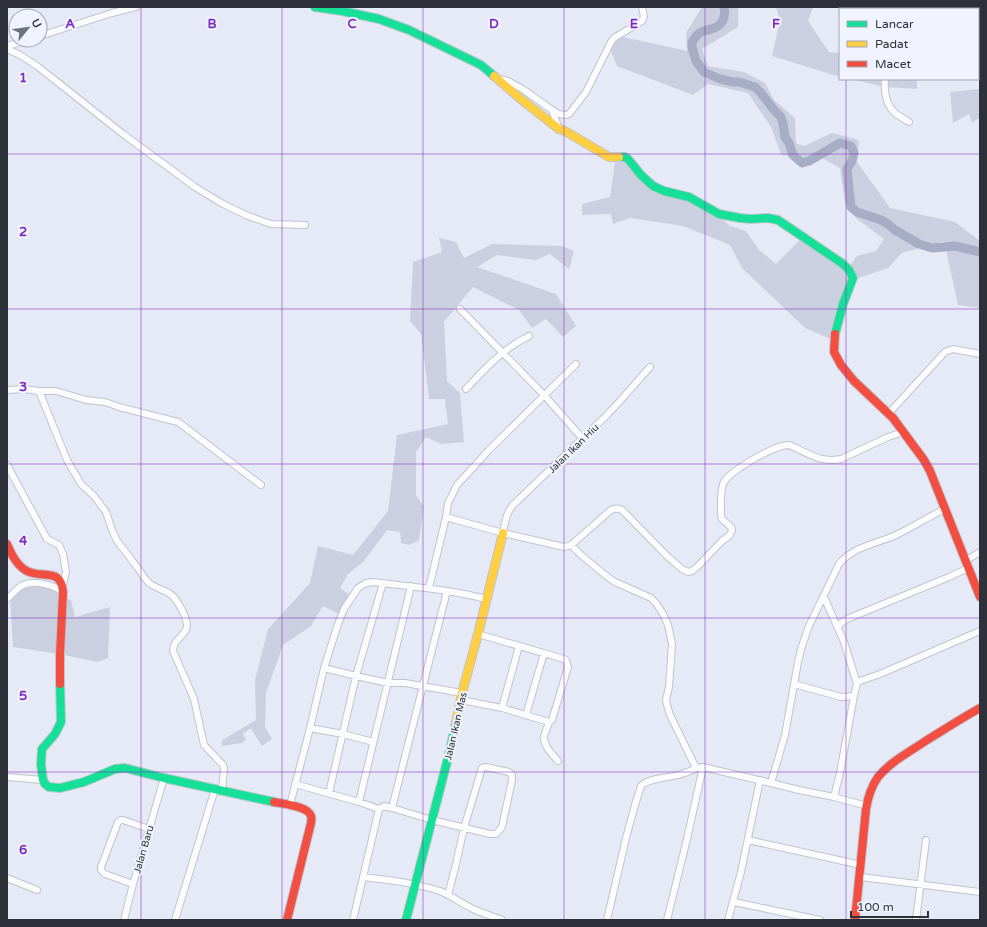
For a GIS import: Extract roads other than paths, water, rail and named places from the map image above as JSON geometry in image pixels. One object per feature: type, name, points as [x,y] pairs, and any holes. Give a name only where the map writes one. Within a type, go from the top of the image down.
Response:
[{"type":"main road","points":[[315,7],[379,19],[409,30],[481,65],[559,129],[609,157],[627,158],[646,181],[657,188],[670,193],[687,196],[716,213],[728,217],[749,219],[770,217],[778,220],[850,270],[853,278],[843,304],[836,330],[834,352],[841,365],[851,377],[894,418],[921,455],[930,471],[980,597]]},
{"type":"main road","name":"Jalan Ikan Mas","points":[[406,920],[448,758],[461,696],[503,533]]},
{"type":"main road","points":[[7,544],[15,561],[20,566],[33,574],[56,577],[60,580],[63,587],[60,654],[61,722],[55,734],[42,749],[42,780],[49,787],[60,788],[84,782],[115,769],[125,768],[305,809],[311,816],[311,823],[287,920]]},
{"type":"main road","points":[[855,920],[867,806],[873,784],[882,773],[905,755],[947,727],[980,708]]},
{"type":"street","points":[[48,34],[136,7]]},
{"type":"street","points":[[497,79],[505,80],[524,90],[559,114],[570,114],[586,92],[614,38],[642,21],[644,17],[642,7]]},
{"type":"street","points":[[7,47],[37,66],[134,143],[195,187],[223,204],[248,216],[271,224],[305,226]]},
{"type":"street","points":[[885,80],[886,98],[890,107],[895,113],[909,122]]},
{"type":"street","points":[[552,110],[559,129]]},
{"type":"street","points":[[460,309],[544,395],[583,439]]},
{"type":"street","points":[[466,389],[503,353],[514,344],[529,336]]},
{"type":"street","points":[[889,414],[945,352],[953,349],[980,354]]},
{"type":"street","points":[[429,588],[448,503],[457,485],[489,450],[576,364]]},
{"type":"street","name":"Jalan Ikan Hiu","points":[[503,533],[506,516],[509,510],[583,439],[650,367]]},
{"type":"street","points":[[7,390],[24,389],[56,391],[86,400],[105,402],[178,422],[261,485]]},
{"type":"street","points":[[39,391],[67,460],[81,484],[94,496],[106,512],[112,530],[120,545],[148,582],[172,595],[181,608],[187,624],[187,628],[175,642],[173,651],[194,699],[204,745],[223,765],[224,769],[219,790],[175,920]]},
{"type":"street","points":[[446,517],[503,533],[561,547],[568,547],[611,510],[618,508],[622,510],[667,556],[682,569],[686,572],[692,571],[732,533],[731,527],[721,516],[722,490],[723,483],[738,469],[764,453],[784,445],[789,445],[822,460],[834,460],[841,459],[888,437],[903,432]]},
{"type":"street","points":[[7,465],[47,539],[59,544],[64,554],[66,572],[63,587],[36,583],[27,584],[19,587],[7,599]]},
{"type":"street","points":[[771,782],[784,735],[802,646],[809,626],[839,564],[854,551],[904,532],[945,510]]},
{"type":"street","points":[[571,545],[581,556],[615,582],[651,598],[663,614],[668,625],[672,644],[666,700],[667,706],[696,768]]},
{"type":"street","points":[[838,627],[847,619],[919,590],[967,565],[980,552]]},
{"type":"street","points":[[290,805],[324,668],[341,614],[358,588],[362,585],[373,582],[429,588],[466,594],[486,600]]},
{"type":"street","points":[[329,794],[356,676],[383,583]]},
{"type":"street","points":[[359,802],[411,586]]},
{"type":"street","points":[[392,808],[447,591]]},
{"type":"street","points":[[824,597],[844,642],[858,683]]},
{"type":"street","points":[[834,797],[840,773],[854,696],[858,683],[980,631]]},
{"type":"street","points":[[478,634],[566,660],[568,663],[552,720],[544,736],[546,746],[558,762]]},
{"type":"street","points":[[502,708],[519,646]]},
{"type":"street","points":[[526,715],[544,653]]},
{"type":"street","points":[[324,668],[388,682],[399,682],[423,686],[550,722]]},
{"type":"street","points":[[794,684],[840,697],[854,696]]},
{"type":"street","points":[[840,697],[852,706]]},
{"type":"street","points":[[310,728],[343,734],[373,742]]},
{"type":"street","points":[[295,784],[378,808],[384,806],[432,820],[464,828],[493,835],[500,831],[504,823],[512,780],[512,775],[508,772],[486,767],[482,768],[464,828],[448,895]]},
{"type":"street","points":[[667,920],[703,767]]},
{"type":"street","points":[[608,920],[626,838],[642,784],[679,775],[696,768],[703,767],[867,806]]},
{"type":"street","points":[[7,777],[42,780]]},
{"type":"street","name":"Jalan Baru","points":[[126,919],[133,884],[164,778]]},
{"type":"street","points":[[728,920],[734,902],[760,780]]},
{"type":"street","points":[[353,920],[378,808]]},
{"type":"street","points":[[133,884],[105,874],[101,870],[101,867],[118,822],[123,820],[149,829]]},
{"type":"street","points":[[748,840],[861,865]]},
{"type":"street","points":[[916,920],[926,840]]},
{"type":"street","points":[[363,877],[416,885],[439,891],[456,898],[471,908],[502,920]]},
{"type":"street","points":[[860,877],[980,892]]},
{"type":"street","points":[[7,878],[37,890]]},
{"type":"street","points":[[734,902],[820,920]]},
{"type":"waterway","points":[[724,7],[725,14],[720,25],[703,31],[696,36],[692,42],[696,61],[704,72],[720,79],[739,82],[755,87],[781,117],[785,137],[789,143],[793,155],[802,163],[809,161],[840,143],[851,146],[854,153],[852,161],[847,169],[851,207],[857,212],[881,220],[919,244],[932,248],[955,246],[980,252]]}]
